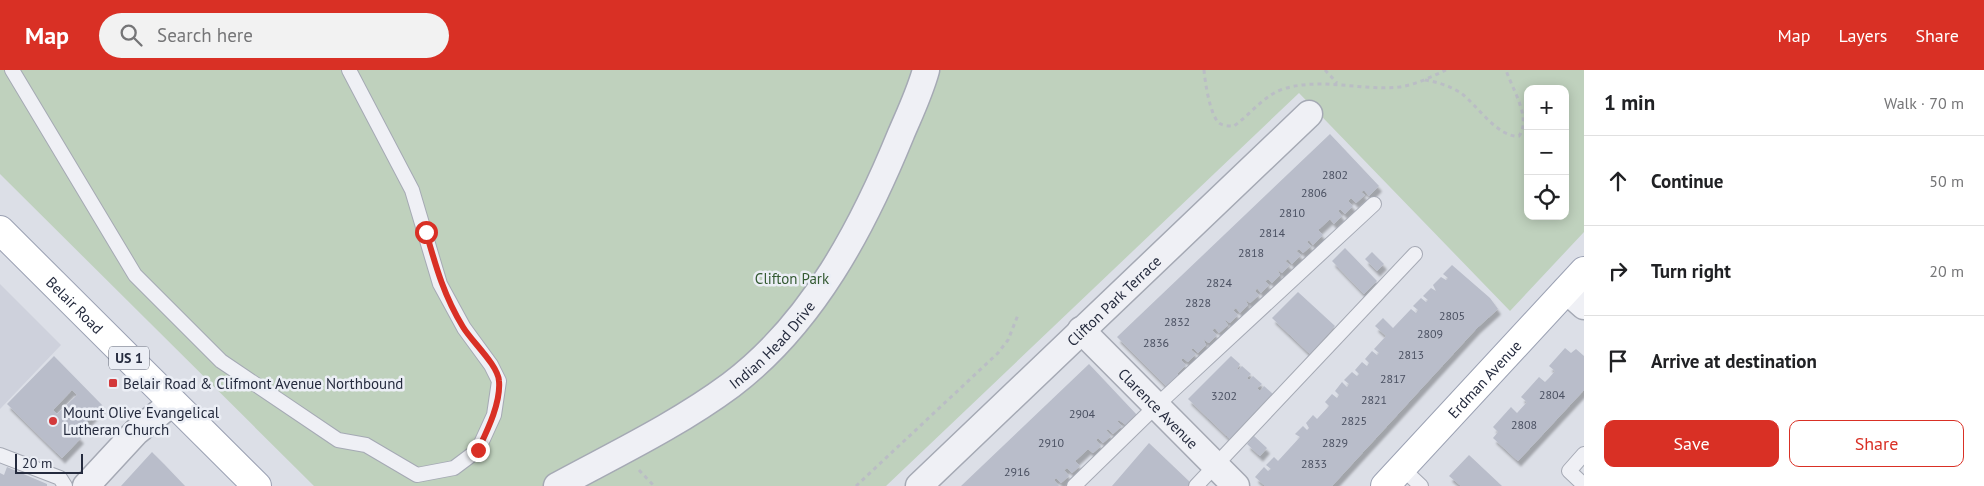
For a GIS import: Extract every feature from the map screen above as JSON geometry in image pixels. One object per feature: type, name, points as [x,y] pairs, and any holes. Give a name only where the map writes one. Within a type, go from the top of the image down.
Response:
[{"type":"main road","name":"Belair Road","points":[[0,230],[256,486]]},
{"type":"main road","name":"Erdman Avenue","points":[[1402,480],[1578,289]]},
{"type":"street","name":"Indian Head Drive","points":[[557,486],[684,416],[731,384],[767,353],[800,314],[835,266],[866,214],[926,70]]},
{"type":"street","name":"Clifton Park Terrace","points":[[919,486],[1308,114]]},
{"type":"street","name":"Clarence Avenue","points":[[1081,330],[1236,486]]},
{"type":"street","points":[[86,486],[136,432],[173,402]]},
{"type":"lane","points":[[12,70],[135,275],[221,361],[338,440],[366,445],[418,475],[454,468],[478,450],[494,415],[499,380],[491,365],[464,328],[440,284],[412,190],[349,70]]},
{"type":"lane","points":[[1074,486],[1156,406],[1374,204]]},
{"type":"lane","points":[[1196,486],[1415,254]]},
{"type":"lane","points":[[1584,454],[1569,470],[1584,485]]},
{"type":"lane","points":[[0,455],[60,478],[65,486]]},
{"type":"path","points":[[1325,70],[1337,84]]},
{"type":"path","points":[[1424,80],[1449,87],[1462,94],[1505,134],[1519,136],[1523,131],[1524,121],[1506,70]]},
{"type":"path","points":[[856,486],[998,352],[1008,340],[1018,315]]},
{"type":"shaded area","points":[[0,284],[61,345],[0,409]]},
{"type":"green space","name":"Clifton Park","points":[[0,70],[1584,70],[1584,232],[1510,311],[1299,93],[886,486],[314,486],[0,174]]},
{"type":"building","points":[[1330,134],[1379,186],[1369,196],[1364,190],[1361,192],[1365,195],[1356,203],[1351,198],[1348,201],[1353,206],[1345,214],[1340,209],[1338,211],[1342,216],[1334,224],[1330,219],[1318,230],[1323,235],[1313,245],[1309,240],[1307,242],[1311,246],[1303,253],[1299,249],[1296,251],[1301,255],[1292,264],[1288,259],[1285,261],[1290,265],[1282,273],[1277,269],[1280,275],[1272,283],[1268,279],[1265,281],[1269,285],[1261,293],[1257,288],[1255,291],[1259,295],[1250,303],[1245,299],[1248,305],[1240,313],[1236,308],[1233,310],[1238,315],[1230,323],[1224,319],[1228,325],[1219,333],[1215,328],[1212,330],[1217,335],[1209,343],[1203,339],[1206,345],[1198,353],[1193,348],[1191,350],[1196,354],[1188,362],[1183,358],[1181,360],[1186,365],[1177,374],[1180,377],[1168,388],[1117,337]]},
{"type":"building","points":[[1345,248],[1377,281],[1364,294],[1332,261]]},
{"type":"building","points":[[1372,252],[1384,264],[1377,271],[1365,259]]},
{"type":"building","points":[[1452,265],[1490,298],[1498,309],[1477,328],[1332,486],[1265,486],[1255,477],[1264,467],[1268,471],[1271,469],[1266,465],[1274,457],[1278,461],[1300,437],[1295,434],[1303,426],[1307,430],[1309,428],[1306,423],[1313,415],[1317,419],[1329,406],[1325,402],[1332,394],[1337,398],[1339,395],[1335,391],[1342,382],[1347,387],[1349,384],[1344,380],[1352,372],[1357,376],[1359,374],[1355,370],[1362,362],[1367,366],[1369,363],[1365,359],[1372,351],[1377,355],[1379,353],[1374,349],[1386,336],[1375,326],[1383,318],[1393,328],[1411,309],[1416,313],[1418,310],[1413,306],[1421,298],[1426,302],[1428,300],[1423,296],[1431,288],[1436,291],[1433,285],[1441,277],[1446,280],[1448,278],[1443,274]]},
{"type":"building","points":[[1298,292],[1335,326],[1310,354],[1272,318]]},
{"type":"building","points":[[1565,348],[1571,353],[1576,349],[1584,356],[1584,390],[1518,461],[1493,438],[1498,432],[1493,427],[1511,407],[1517,413],[1527,402],[1521,397],[1539,377],[1545,382],[1549,378],[1555,371],[1549,366]]},
{"type":"building","points":[[54,356],[103,406],[76,433],[81,438],[62,458],[7,404]],"holes":[[[72,390],[77,395],[57,414],[53,410]]]},
{"type":"building","points":[[1231,356],[1240,364],[1238,370],[1242,366],[1251,374],[1247,378],[1249,380],[1253,376],[1262,384],[1257,388],[1260,391],[1264,386],[1273,394],[1232,441],[1188,399]]},
{"type":"building","points":[[1089,364],[1137,415],[1126,425],[1119,420],[1117,421],[1122,426],[1113,434],[1108,429],[1106,430],[1111,436],[1103,443],[1098,438],[1096,440],[1101,446],[1093,453],[1088,449],[1075,461],[1080,466],[1072,473],[1067,468],[1064,470],[1069,476],[1061,483],[1056,478],[1054,480],[1059,486],[961,486]]},
{"type":"building","points":[[1254,436],[1267,448],[1260,456],[1247,444]]},
{"type":"building","points":[[1149,443],[1192,484],[1190,486],[1112,486]]},
{"type":"building","points":[[152,452],[164,464],[185,486],[121,486]]},
{"type":"building","points":[[1469,455],[1502,486],[1461,486],[1449,476]]},
{"type":"building","points":[[7,467],[47,484],[47,486],[0,486],[0,473],[4,475]]},
{"type":"place","name":"Belair Road & Clifmont Avenue Northbound","points":[[113,383]]},
{"type":"place","name":"Mount Olive Evangelical Lutheran Church","points":[[53,421]]},
{"type":"route","points":[[426,232],[440,284],[464,328],[491,365],[499,380],[494,415],[478,450]]}]
